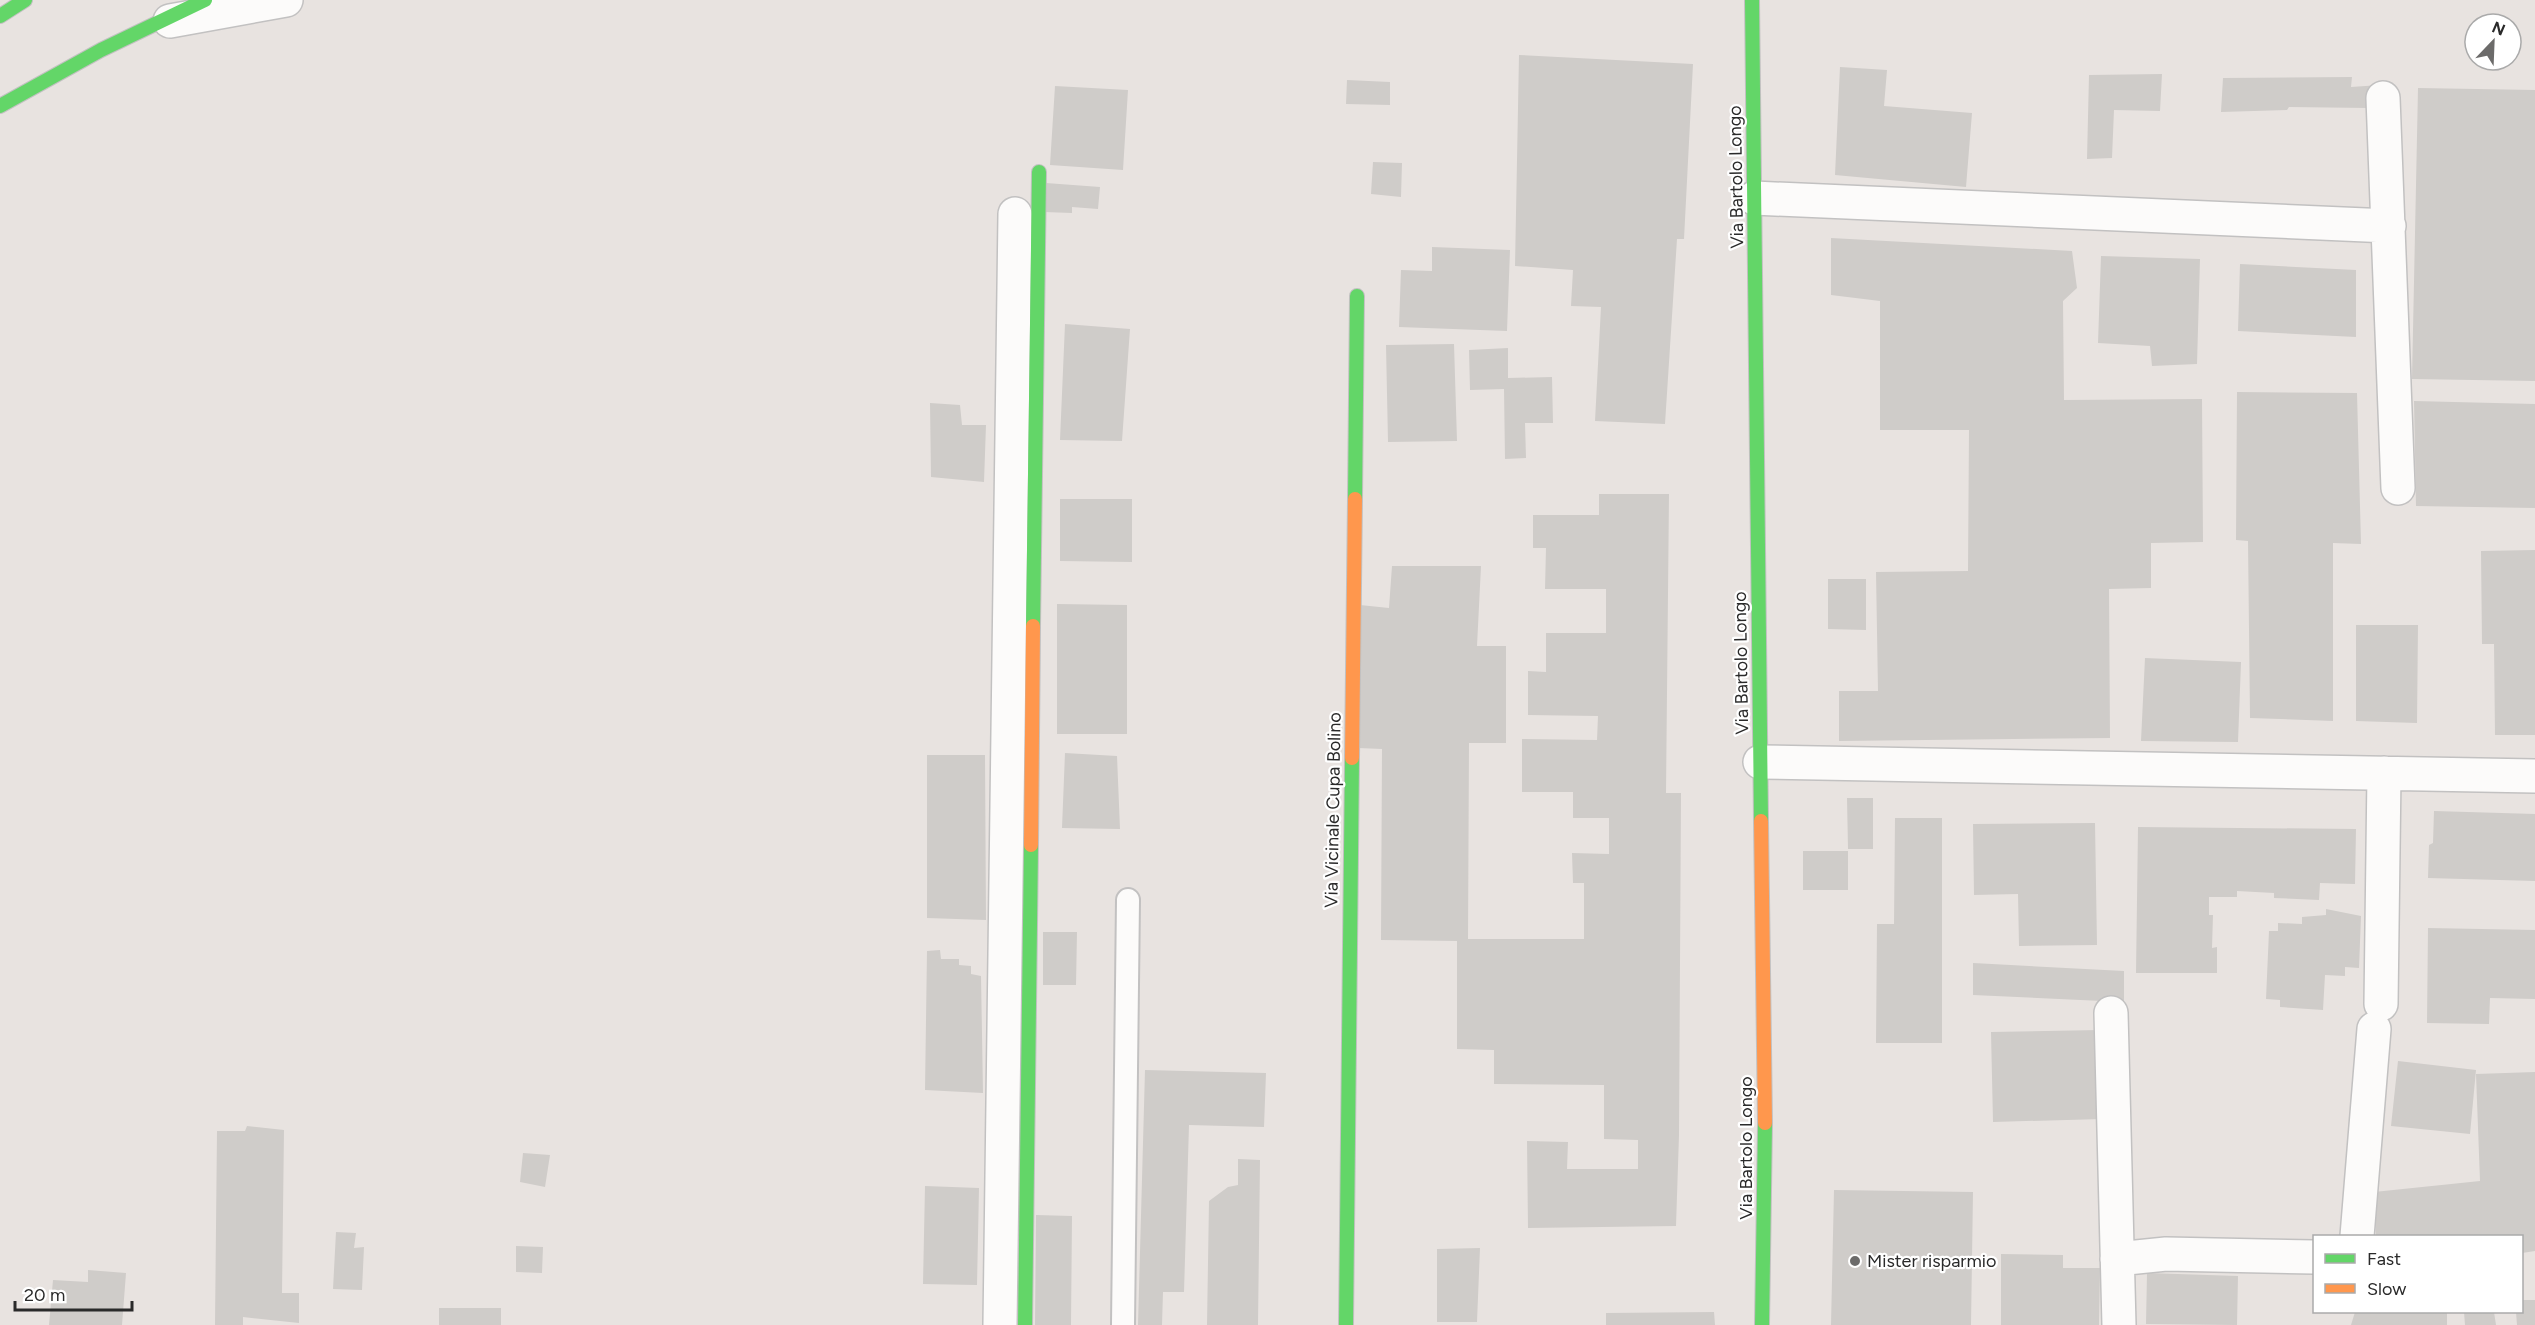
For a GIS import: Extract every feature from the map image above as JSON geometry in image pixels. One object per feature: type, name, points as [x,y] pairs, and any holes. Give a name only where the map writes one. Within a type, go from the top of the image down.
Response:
[{"type":"street","points":[[0,16],[25,0]]},
{"type":"street","points":[[0,106],[65,66],[144,26],[205,0]]},
{"type":"street","points":[[144,26],[286,0]]},
{"type":"street","name":"Via Bartolo Longo","points":[[1752,0],[1765,1155],[1762,1325]]},
{"type":"street","points":[[2383,98],[2398,488]]},
{"type":"street","points":[[1025,1325],[1039,172]]},
{"type":"street","points":[[1754,198],[2389,226]]},
{"type":"street","points":[[1000,1325],[1015,214]]},
{"type":"street","name":"Via Vicinale Cupa Bolino","points":[[1346,1325],[1357,296]]},
{"type":"street","points":[[1760,762],[2535,776]]},
{"type":"street","points":[[2357,1235],[2378,1016],[2384,774]]},
{"type":"street","points":[[2111,1013],[2119,1325]]},
{"type":"street","points":[[2117,1259],[2166,1254],[2313,1257]]},
{"type":"lane","points":[[1123,1325],[1128,900]]},
{"type":"building","points":[[1519,55],[1693,64],[1684,239],[1677,239],[1665,424],[1595,421],[1601,307],[1571,306],[1573,270],[1515,266]]},
{"type":"building","points":[[1840,67],[1887,70],[1884,106],[1972,113],[1966,187],[1835,175]]},
{"type":"building","points":[[2162,74],[2160,111],[2114,110],[2112,158],[2087,159],[2089,75]]},
{"type":"building","points":[[2352,77],[2351,87],[2380,85],[2368,108],[2289,107],[2287,110],[2221,112],[2223,78]]},
{"type":"building","points":[[1347,80],[1390,82],[1390,105],[1346,104]]},
{"type":"building","points":[[1055,86],[1128,90],[1123,170],[1050,165]]},
{"type":"building","points":[[2418,88],[2535,90],[2535,381],[2412,379]]},
{"type":"building","points":[[1373,162],[1402,163],[1401,197],[1371,194]]},
{"type":"building","points":[[1046,183],[1100,187],[1098,209],[1072,207],[1072,213],[1044,212]]},
{"type":"building","points":[[1831,238],[2072,251],[2077,288],[2063,301],[2064,400],[2202,399],[2203,542],[2151,543],[2151,588],[2109,589],[2110,738],[1839,741],[1839,691],[1878,691],[1876,572],[1968,571],[1969,430],[1880,430],[1880,301],[1831,295]]},
{"type":"building","points":[[1432,247],[1510,250],[1507,331],[1399,327],[1401,270],[1432,271]]},
{"type":"building","points":[[2101,256],[2200,259],[2197,364],[2152,366],[2150,346],[2098,343]]},
{"type":"building","points":[[2240,264],[2356,270],[2356,337],[2238,331]]},
{"type":"building","points":[[1065,324],[1130,329],[1122,441],[1060,440]]},
{"type":"building","points":[[1454,344],[1457,441],[1388,442],[1386,345]]},
{"type":"building","points":[[1508,348],[1508,378],[1552,377],[1553,423],[1525,423],[1526,458],[1505,459],[1504,389],[1470,390],[1469,350]]},
{"type":"building","points":[[2237,392],[2357,393],[2361,544],[2333,543],[2333,721],[2250,718],[2248,541],[2236,540]]},
{"type":"building","points":[[2414,401],[2535,404],[2535,508],[2416,506]]},
{"type":"building","points":[[930,403],[960,405],[962,425],[986,425],[984,482],[931,477]]},
{"type":"building","points":[[1599,494],[1669,494],[1666,793],[1681,793],[1679,1135],[1676,1226],[1528,1228],[1527,1141],[1568,1142],[1567,1169],[1638,1169],[1638,1140],[1604,1139],[1604,1085],[1494,1084],[1494,1050],[1457,1049],[1457,941],[1381,940],[1382,749],[1358,748],[1360,605],[1389,608],[1392,566],[1481,566],[1477,646],[1506,646],[1506,743],[1469,743],[1468,939],[1584,939],[1584,883],[1573,883],[1572,853],[1609,854],[1609,818],[1573,818],[1573,792],[1522,792],[1522,739],[1597,740],[1598,716],[1528,715],[1528,671],[1546,672],[1546,633],[1606,633],[1606,589],[1545,589],[1546,548],[1533,548],[1533,515],[1599,515]]},
{"type":"building","points":[[1060,499],[1132,499],[1132,562],[1060,561]]},
{"type":"building","points":[[2535,550],[2535,735],[2495,735],[2494,644],[2482,644],[2481,551]]},
{"type":"building","points":[[1828,579],[1866,579],[1866,630],[1828,629]]},
{"type":"building","points":[[1057,604],[1127,605],[1127,734],[1057,734]]},
{"type":"building","points":[[2356,625],[2418,625],[2417,723],[2356,721]]},
{"type":"building","points":[[2145,658],[2241,662],[2238,742],[2141,741]]},
{"type":"building","points":[[1065,753],[1117,756],[1120,829],[1062,828]]},
{"type":"building","points":[[927,755],[985,755],[986,920],[927,918]]},
{"type":"building","points":[[1847,798],[1873,798],[1873,849],[1848,849]]},
{"type":"building","points":[[2434,811],[2535,814],[2535,881],[2428,878],[2429,845],[2433,843]]},
{"type":"building","points":[[1895,818],[1942,818],[1942,1043],[1876,1043],[1877,924],[1894,924]]},
{"type":"building","points":[[2095,823],[2097,945],[2019,946],[2018,894],[1974,895],[1973,824]]},
{"type":"building","points":[[2138,827],[2356,829],[2355,884],[2320,883],[2319,900],[2274,898],[2274,893],[2237,891],[2237,897],[2209,897],[2209,915],[2213,915],[2212,948],[2217,947],[2217,973],[2136,973]]},
{"type":"building","points":[[1803,851],[1848,851],[1848,890],[1803,890]]},
{"type":"building","points":[[2326,909],[2361,916],[2359,968],[2345,967],[2345,976],[2325,975],[2323,1010],[2280,1007],[2280,1000],[2266,999],[2269,931],[2278,931],[2278,923],[2302,924],[2302,917],[2326,915]]},
{"type":"building","points":[[2428,928],[2535,930],[2535,999],[2490,998],[2489,1024],[2427,1023]]},
{"type":"building","points":[[1043,932],[1077,932],[1076,985],[1043,985]]},
{"type":"building","points":[[940,950],[941,959],[959,959],[959,965],[971,966],[971,974],[981,976],[983,1093],[925,1090],[927,951]]},
{"type":"building","points":[[1973,963],[2124,971],[2124,1002],[1973,995]]},
{"type":"building","points":[[2100,1030],[2102,1119],[1993,1122],[1991,1032]]},
{"type":"building","points":[[2398,1061],[2476,1070],[2470,1134],[2391,1126]]},
{"type":"building","points":[[1145,1070],[1266,1073],[1264,1127],[1189,1125],[1184,1292],[1163,1292],[1162,1325],[1138,1325]]},
{"type":"building","points":[[2535,1072],[2535,1251],[2523,1253],[2523,1235],[2376,1235],[2374,1192],[2480,1181],[2476,1074]]},
{"type":"building","points":[[247,1126],[284,1130],[282,1293],[299,1293],[299,1323],[243,1317],[243,1325],[215,1325],[217,1131],[245,1131]]},
{"type":"building","points":[[523,1153],[550,1155],[545,1187],[520,1182]]},
{"type":"building","points":[[1238,1159],[1260,1160],[1258,1325],[1207,1325],[1209,1201],[1228,1187],[1238,1185]]},
{"type":"building","points":[[925,1186],[979,1188],[977,1285],[923,1284]]},
{"type":"building","points":[[1834,1190],[1973,1192],[1971,1325],[1831,1325]]},
{"type":"building","points":[[1036,1215],[1072,1216],[1071,1325],[1035,1325]]},
{"type":"building","points":[[336,1232],[356,1233],[354,1248],[364,1247],[362,1290],[333,1289]]},
{"type":"building","points":[[516,1246],[543,1247],[542,1273],[516,1272]]},
{"type":"building","points":[[1480,1248],[1477,1322],[1437,1322],[1437,1249]]},
{"type":"building","points":[[2001,1254],[2063,1255],[2063,1268],[2100,1268],[2099,1325],[2001,1325]]},
{"type":"building","points":[[88,1270],[126,1273],[122,1325],[49,1325],[53,1280],[88,1282]]},
{"type":"building","points":[[2147,1273],[2238,1276],[2237,1325],[2146,1324]]},
{"type":"building","points":[[2523,1300],[2535,1300],[2535,1325],[2517,1325],[2516,1313],[2523,1313]]},
{"type":"building","points":[[439,1308],[501,1308],[501,1325],[439,1325]]},
{"type":"building","points":[[1714,1312],[1715,1325],[1606,1325],[1606,1313]]},
{"type":"building","points":[[2355,1313],[2447,1313],[2447,1325],[2351,1325]]},
{"type":"building","points":[[2464,1313],[2494,1313],[2496,1325],[2465,1325]]},
{"type":"traffic: fast","points":[[0,16],[25,0]]},
{"type":"traffic: fast","points":[[0,106],[101,50],[205,0]]},
{"type":"traffic: fast","points":[[1752,0],[1761,821]]},
{"type":"traffic: fast","points":[[1033,626],[1039,172]]},
{"type":"traffic: fast","points":[[1355,499],[1357,296]]},
{"type":"traffic: fast","points":[[1346,1325],[1352,758]]},
{"type":"traffic: fast","points":[[1025,1325],[1031,845]]},
{"type":"traffic: fast","points":[[1762,1325],[1765,1123]]},
{"type":"traffic: slow","points":[[1352,758],[1355,499]]},
{"type":"traffic: slow","points":[[1031,845],[1033,626]]},
{"type":"traffic: slow","points":[[1761,821],[1765,1123]]},
{"type":"place","name":"Mister risparmio","points":[[1855,1261]]}]
